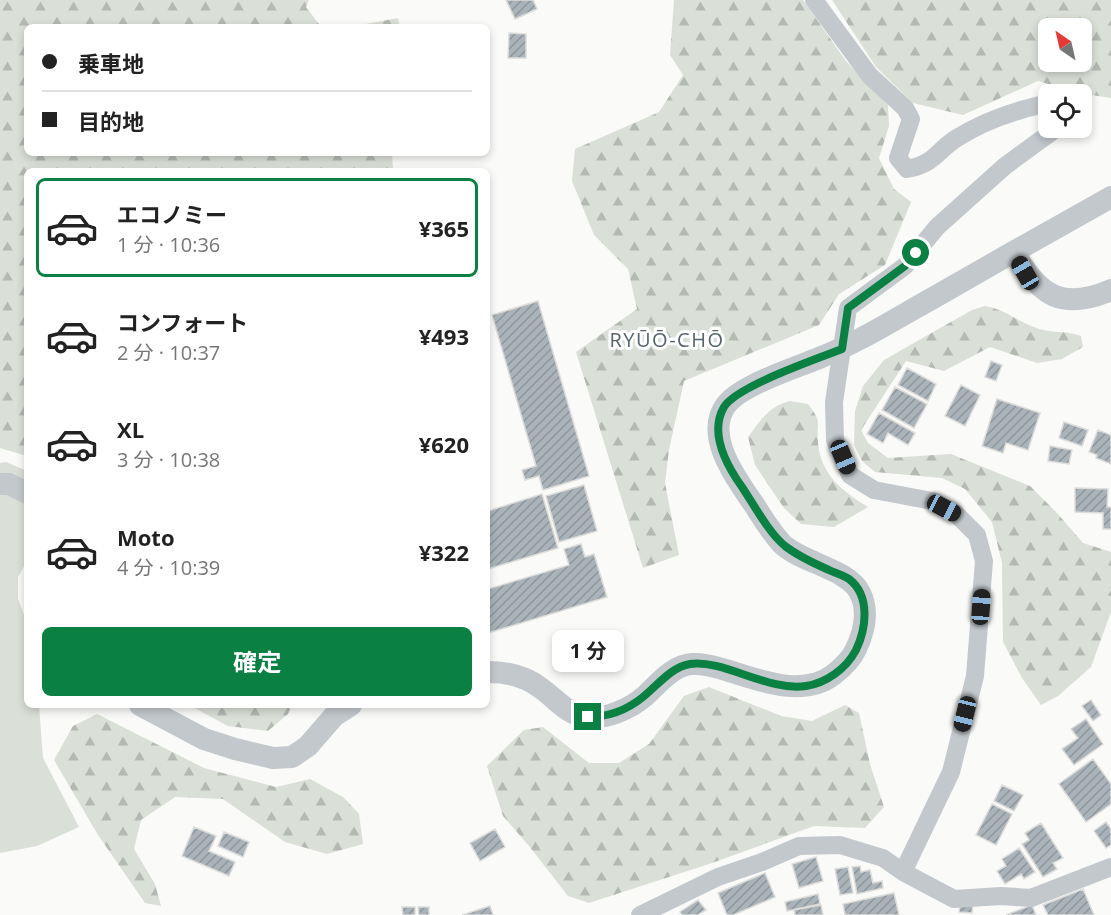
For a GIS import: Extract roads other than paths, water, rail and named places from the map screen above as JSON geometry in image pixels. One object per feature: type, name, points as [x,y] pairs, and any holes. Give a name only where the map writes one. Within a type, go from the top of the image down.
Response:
[{"type":"street","points":[[814,0],[870,76],[905,108],[910,118],[898,158],[907,169],[923,166],[956,138],[1009,112],[1038,105]]},
{"type":"street","points":[[903,872],[951,772],[954,761],[975,676],[984,561],[977,535],[956,514],[932,501],[874,490],[850,475],[835,440],[834,402],[848,308],[905,266],[938,227],[1005,166],[1043,138]]},
{"type":"street","points":[[490,672],[509,674],[525,679],[541,688],[573,714],[605,717],[641,699],[677,668],[690,664],[705,664],[769,683],[804,687],[826,681],[843,668],[855,652],[865,626],[860,591],[849,579],[796,554],[782,543],[733,474],[723,453],[719,438],[724,407],[737,395],[765,381],[842,349],[1111,197]]},
{"type":"street","points":[[1014,252],[1025,273],[1045,292],[1064,299],[1083,300],[1111,290]]},
{"type":"street","points":[[0,484],[9,484],[24,492]]},
{"type":"street","points":[[146,708],[204,739],[273,758],[292,757],[308,746],[334,716],[346,708]]},
{"type":"street","points":[[640,915],[718,877],[799,846],[840,845],[883,858],[903,872],[954,899],[1001,896],[1031,898],[1111,867]]},
{"type":"district","name":"RYŪŌ-CHŌ","points":[[667,339]]}]
